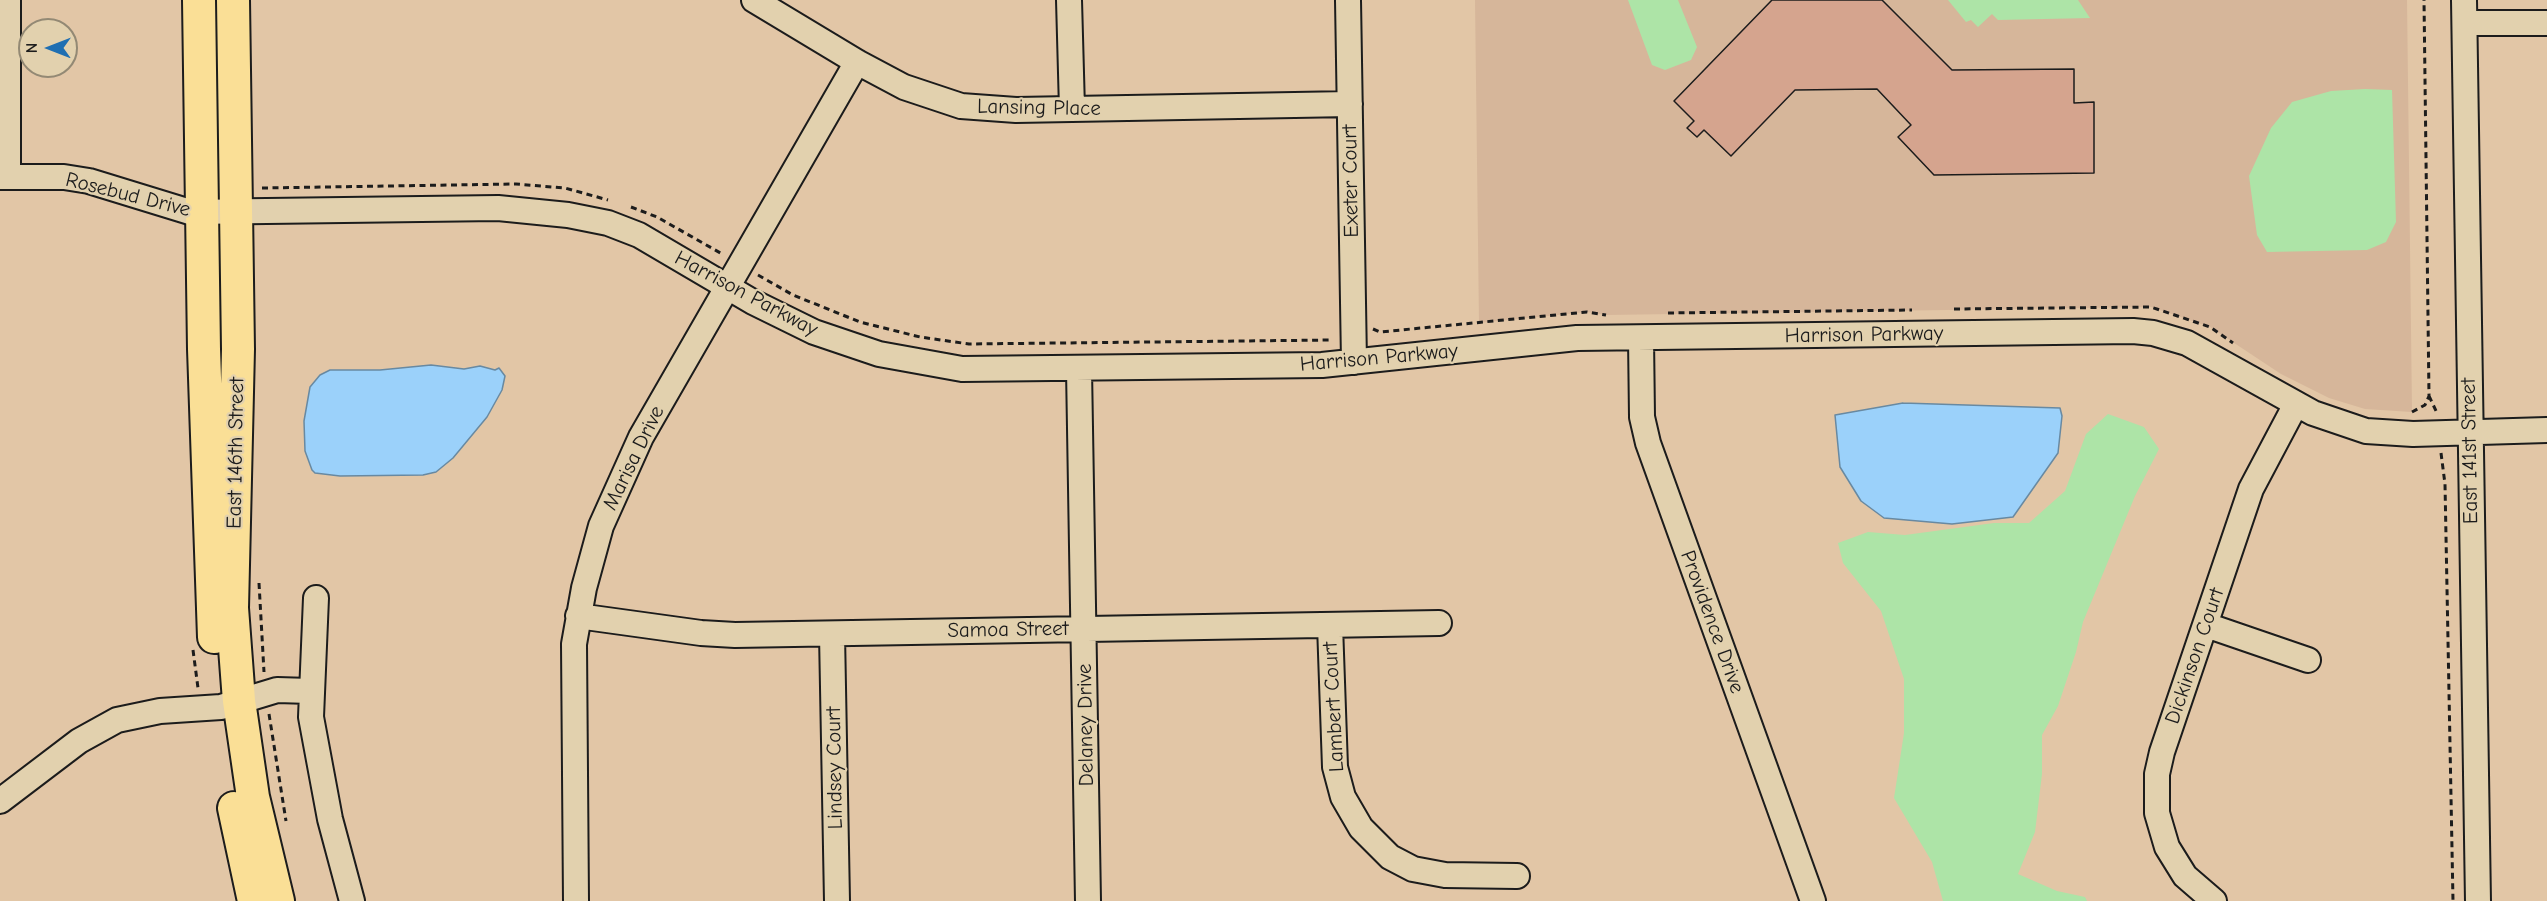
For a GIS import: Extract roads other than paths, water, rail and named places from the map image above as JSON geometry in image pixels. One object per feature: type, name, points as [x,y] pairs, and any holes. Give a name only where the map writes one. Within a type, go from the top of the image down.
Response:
[{"type":"main road","name":"East 146th Street","points":[[199,0],[228,207],[238,349],[232,608],[253,797],[278,901]]},
{"type":"main road","name":"East 146th Street","points":[[228,207],[233,0]]},
{"type":"main road","name":"East 146th Street","points":[[242,700],[232,800],[254,901]]},
{"type":"street","points":[[4,177],[8,0]]},
{"type":"street","name":"Lansing Place","points":[[754,0],[857,62],[904,87],[961,106],[995,110],[1350,104]]},
{"type":"street","points":[[1069,0],[1072,109]]},
{"type":"street","name":"Exeter Court","points":[[1348,0],[1354,362]]},
{"type":"street","points":[[2464,12],[2547,23]]},
{"type":"street","name":"East 141st Street","points":[[2464,12],[2478,901]]},
{"type":"street","name":"Marisa Drive","points":[[576,901],[573,669],[578,616],[592,554],[613,495],[641,437],[857,62]]},
{"type":"street","name":"Rosebud Drive","points":[[4,177],[64,177],[89,181],[176,209],[228,207]]},
{"type":"street","name":"Harrison Parkway","points":[[228,207],[498,208],[568,215],[608,223],[639,235],[795,323],[879,354],[962,369],[1079,369],[1354,362],[1576,338],[2143,332],[2196,347],[2296,404],[2337,423],[2366,431],[2399,435],[2547,430]]},
{"type":"street","name":"Providence Drive","points":[[1641,338],[1644,431],[1813,901]]},
{"type":"street","name":"Delaney Drive","points":[[1079,369],[1088,901]]},
{"type":"street","name":"Dickinson Court","points":[[2214,901],[2185,876],[2176,863],[2162,832],[2156,795],[2162,752],[2251,489],[2296,404]]},
{"type":"street","points":[[316,598],[310,717],[330,819],[352,901]]},
{"type":"street","name":"Samoa Street","points":[[578,616],[700,633],[832,634],[1439,623]]},
{"type":"street","name":"Lambert Court","points":[[1330,625],[1335,767],[1343,797],[1361,828],[1390,857],[1413,869],[1445,875],[1518,876]]},
{"type":"street","points":[[2206,625],[2308,660]]},
{"type":"street","name":"Lindsey Court","points":[[832,634],[837,901]]},
{"type":"street","points":[[0,801],[79,741],[108,724],[136,714],[242,700],[286,689],[310,691]]},
{"type":"water","points":[[431,365],[464,369],[480,366],[495,370],[499,368],[505,376],[502,390],[487,417],[453,458],[436,472],[423,475],[340,476],[315,473],[312,470],[305,451],[304,421],[310,387],[320,375],[330,370],[380,370]]},
{"type":"water","points":[[1903,403],[2060,408],[2062,416],[2058,453],[2013,517],[1952,524],[1884,518],[1861,501],[1840,467],[1835,415]]}]
